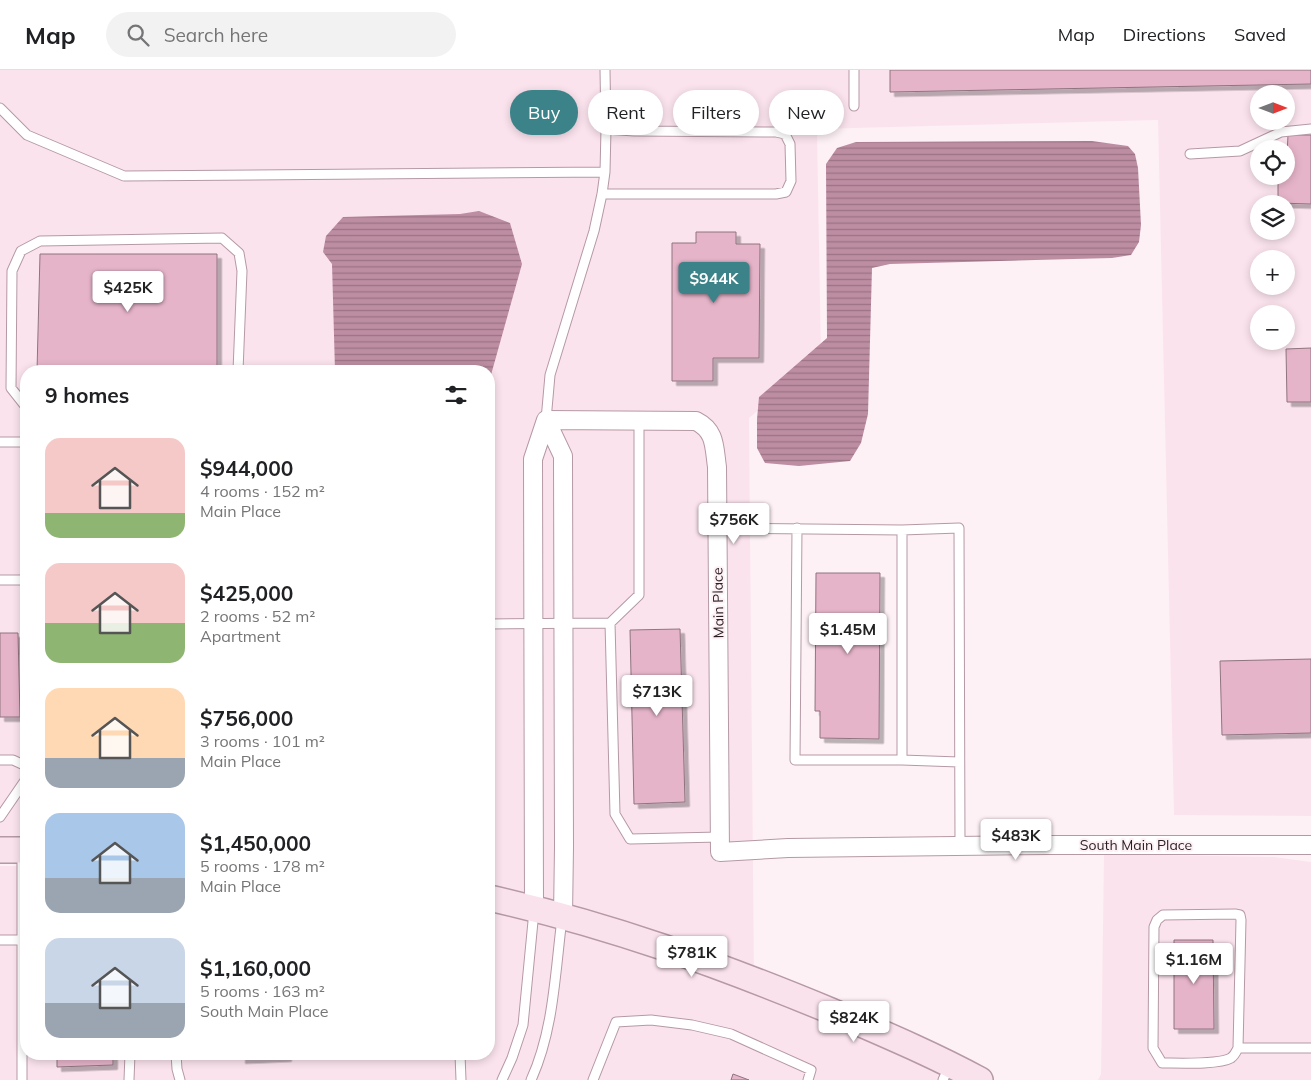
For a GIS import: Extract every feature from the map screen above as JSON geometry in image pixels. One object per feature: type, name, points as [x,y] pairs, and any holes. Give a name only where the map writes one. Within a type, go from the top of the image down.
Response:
[{"type":"main road","points":[[495,899],[534,908],[632,936],[766,984],[893,1037],[947,1072],[980,1080]]},
{"type":"street","name":"Main Place","points":[[546,420],[696,421],[705,426],[712,437],[717,467],[720,844]]},
{"type":"street","points":[[534,908],[533,459],[546,420]]},
{"type":"street","points":[[546,420],[564,456],[563,916]]},
{"type":"street","name":"South Main Place","points":[[720,844],[788,848],[1311,845]]},
{"type":"lane","points":[[605,70],[605,90]]},
{"type":"lane","points":[[854,70],[854,106]]},
{"type":"lane","points":[[0,108],[28,135],[124,176],[605,172]]},
{"type":"lane","points":[[1190,154],[1240,151],[1281,132],[1311,129]]},
{"type":"lane","points":[[602,194],[776,194],[786,192],[791,181],[790,144],[785,134],[776,132],[663,131]]},
{"type":"lane","points":[[546,420],[550,375],[594,231],[602,194],[605,172],[606,135]]},
{"type":"lane","points":[[20,399],[11,388],[12,271],[21,251],[40,241],[222,238],[239,253],[242,271],[238,365]]},
{"type":"lane","points":[[495,624],[610,623],[639,595],[638,420]]},
{"type":"lane","points":[[0,442],[20,442]]},
{"type":"lane","points":[[718,528],[902,530],[959,528],[960,846]]},
{"type":"lane","points":[[797,528],[795,760],[959,762]]},
{"type":"lane","points":[[902,530],[902,760]]},
{"type":"lane","points":[[0,580],[20,580]]},
{"type":"lane","points":[[610,623],[615,814],[630,839],[720,844]]},
{"type":"lane","points":[[0,760],[13,760],[20,763]]},
{"type":"lane","points":[[0,816],[20,788]]},
{"type":"lane","points":[[16,850],[20,895]]},
{"type":"lane","points":[[502,1080],[524,1025],[534,908]]},
{"type":"lane","points":[[1163,915],[1240,915],[1238,1048],[1230,1058],[1196,1064],[1162,1063],[1157,1057],[1153,1048],[1154,927],[1157,920],[1163,915]]},
{"type":"lane","points":[[531,1080],[544,1045],[549,1020],[563,916]]},
{"type":"lane","points":[[0,940],[20,940]]},
{"type":"lane","points":[[593,1080],[616,1022],[651,1020],[692,1025],[731,1034],[811,1070],[808,1080]]},
{"type":"lane","points":[[1238,1048],[1311,1048]]},
{"type":"lane","points":[[22,1060],[22,1080]]},
{"type":"lane","points":[[130,1060],[130,1080]]},
{"type":"lane","points":[[176,1060],[180,1080]]},
{"type":"lane","points":[[460,1060],[461,1080]]},
{"type":"shaded area","points":[[0,70],[1311,70],[1311,816],[1174,815],[1158,120],[844,128],[844,90],[769,90],[769,135],[817,135],[821,357],[749,418],[754,974],[495,892],[495,365],[20,365],[20,843],[0,843]]},
{"type":"shaded area","points":[[1092,141],[1128,146],[1135,154],[1138,168],[1141,225],[1139,242],[1131,255],[1112,258],[890,264],[872,268],[868,414],[861,443],[850,461],[799,466],[765,463],[757,448],[759,397],[827,338],[826,164],[837,148],[856,142]]},
{"type":"shaded area","points":[[479,211],[510,223],[522,264],[494,365],[335,365],[332,264],[323,252],[326,236],[343,217],[460,214]]},
{"type":"shaded area","points":[[1104,854],[1274,857],[1311,862],[1311,1080],[1098,1080],[1101,1074]]},
{"type":"shaded area","points":[[0,866],[20,866],[20,1060],[495,1060],[495,911],[554,924],[761,993],[957,1080],[0,1080]]},
{"type":"building","points":[[890,70],[1311,70],[1311,84],[890,92]]},
{"type":"building","points":[[1288,135],[1311,135],[1311,204],[1295,204],[1295,195],[1278,195],[1278,185],[1295,185],[1295,140],[1288,140]]},
{"type":"building","points":[[696,232],[736,232],[736,244],[760,244],[759,358],[713,358],[713,381],[672,381],[672,243],[696,243]]},
{"type":"building","points":[[40,254],[217,254],[217,365],[37,365]]},
{"type":"building","points":[[1311,348],[1311,402],[1287,402],[1286,350]]},
{"type":"building","points":[[816,573],[880,573],[879,739],[820,738],[820,711],[815,711]]},
{"type":"building","points":[[680,629],[685,802],[634,804],[630,630]]},
{"type":"building","points":[[0,633],[18,633],[20,717],[0,717]]},
{"type":"building","points":[[1311,659],[1311,733],[1222,735],[1220,661]]},
{"type":"building","points":[[1174,940],[1213,940],[1214,1029],[1174,1029]]},
{"type":"building","points":[[57,1060],[113,1060],[113,1065],[57,1067]]},
{"type":"building","points":[[733,1074],[749,1080],[731,1080]]}]
